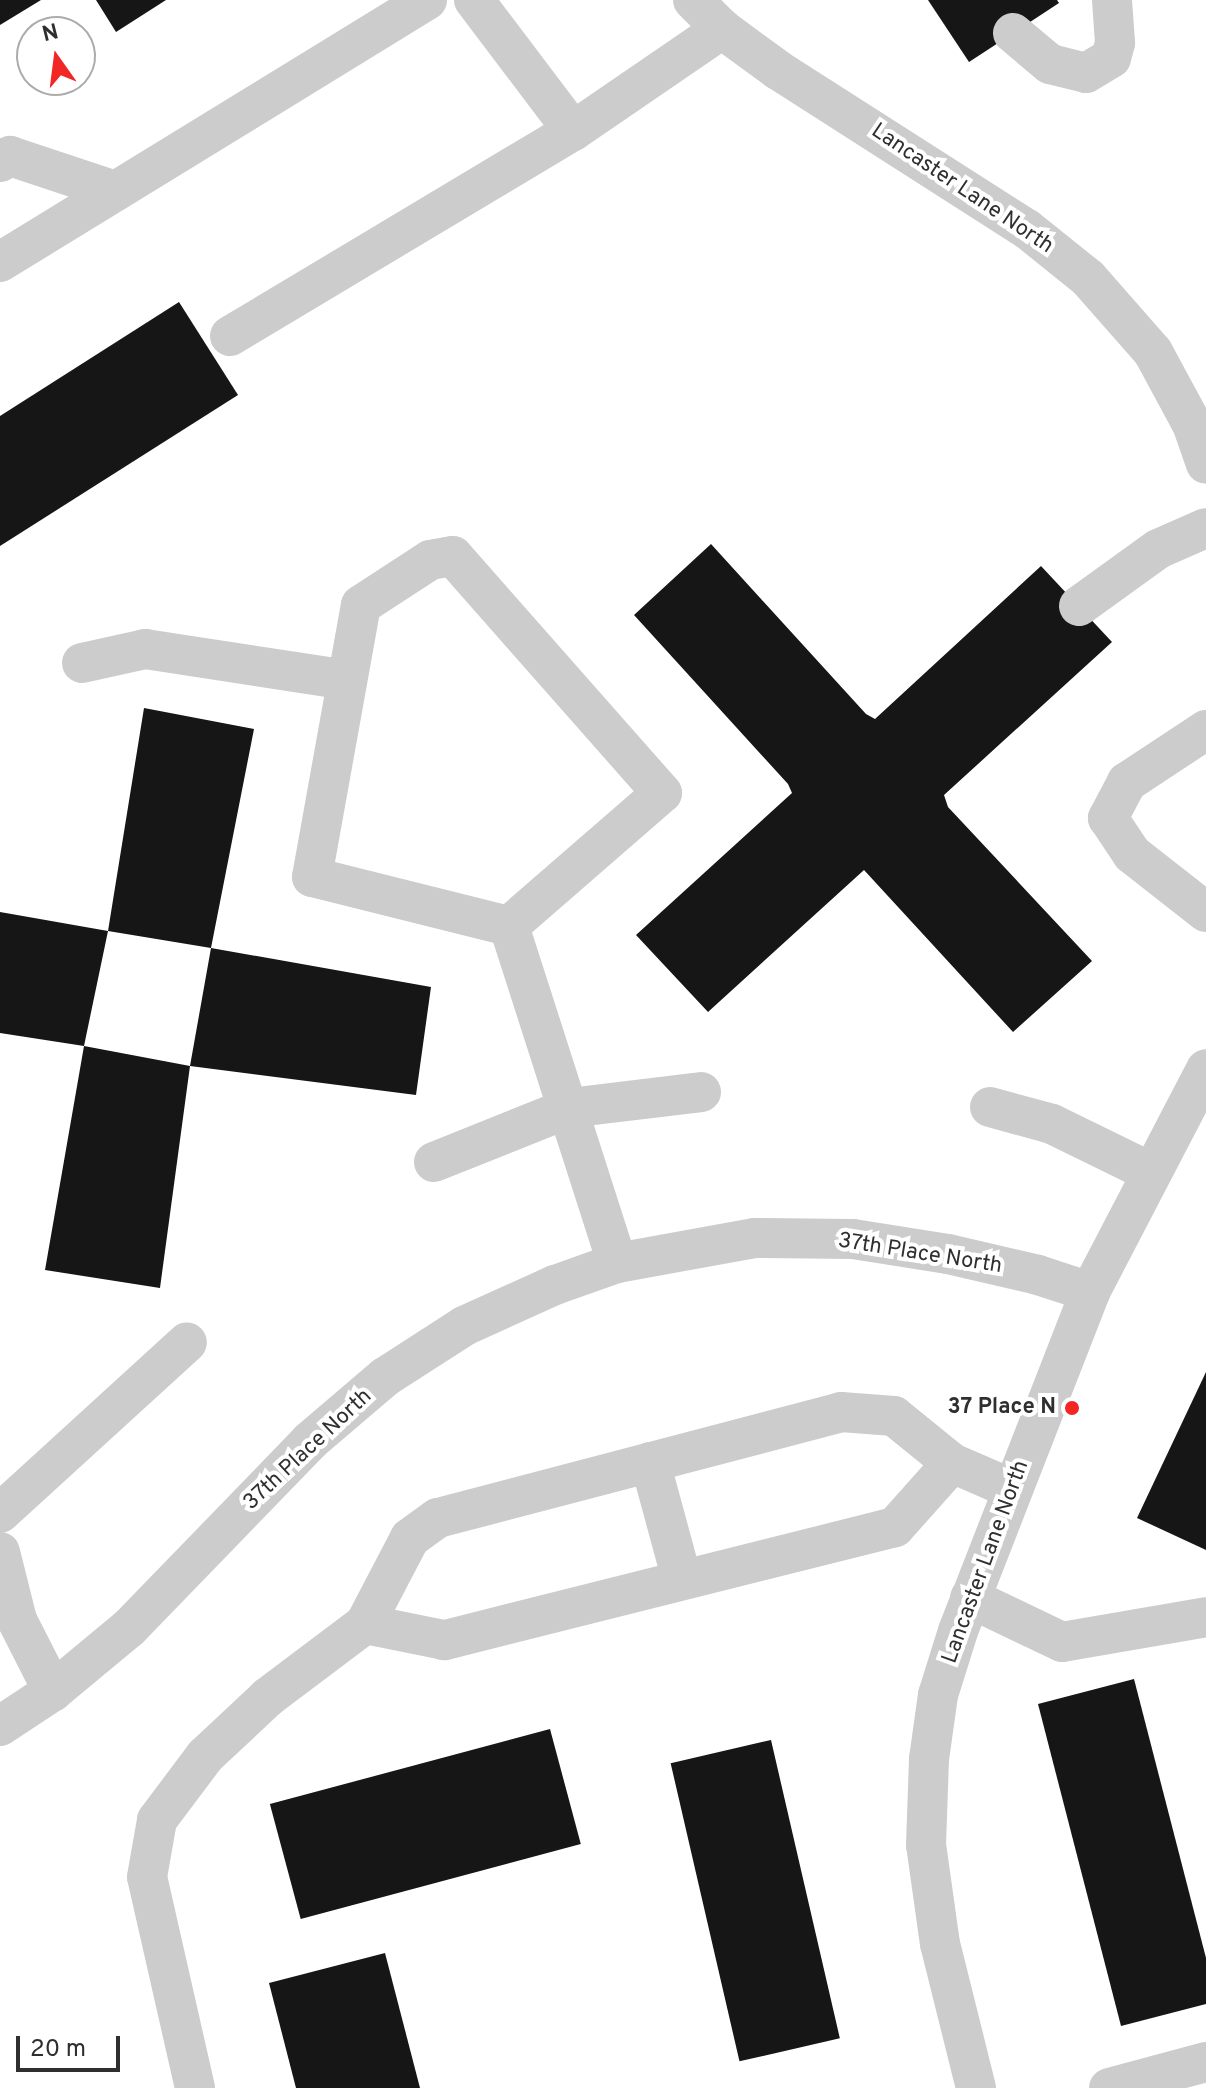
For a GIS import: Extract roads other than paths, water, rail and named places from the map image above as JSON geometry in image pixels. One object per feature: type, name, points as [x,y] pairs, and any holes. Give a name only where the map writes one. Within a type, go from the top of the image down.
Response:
[{"type":"street","points":[[0,262],[427,0]]},
{"type":"street","points":[[474,0],[573,131]]},
{"type":"street","name":"Lancaster Lane North","points":[[693,0],[722,29],[778,70],[1027,229],[1088,278],[1153,352],[1192,424],[1206,464]]},
{"type":"street","points":[[1013,33],[1050,64],[1086,73],[1111,58],[1115,43],[1112,0]]},
{"type":"street","points":[[230,336],[573,131],[722,29]]},
{"type":"street","points":[[0,162],[10,156],[115,191]]},
{"type":"street","points":[[1079,606],[1158,549],[1206,528]]},
{"type":"street","points":[[453,556],[662,793],[509,926],[312,877],[361,605],[430,560],[453,556]]},
{"type":"street","points":[[82,663],[145,649],[347,680]]},
{"type":"street","points":[[1206,730],[1127,782],[1108,818],[1132,854],[1206,912]]},
{"type":"street","points":[[509,926],[617,1263]]},
{"type":"street","name":"Lancaster Lane North","points":[[976,2088],[940,1944],[926,1845],[929,1759],[938,1695],[970,1598],[1090,1292],[1206,1069]]},
{"type":"street","points":[[434,1162],[569,1108],[701,1092]]},
{"type":"street","points":[[990,1107],[1052,1124],[1152,1173]]},
{"type":"street","name":"37th Place North","points":[[0,1726],[53,1691],[129,1628],[310,1441],[385,1377],[464,1326],[555,1285],[617,1263],[755,1238],[853,1239],[948,1254],[1038,1275],[1090,1292]]},
{"type":"street","points":[[0,1513],[187,1342]]},
{"type":"street","points":[[195,2088],[147,1877],[157,1820],[205,1756],[268,1697],[365,1624],[410,1538],[438,1518],[841,1412],[894,1416],[952,1463],[1012,1489]]},
{"type":"street","points":[[650,1462],[682,1580]]},
{"type":"street","points":[[365,1624],[444,1640],[895,1527],[952,1463]]},
{"type":"street","points":[[0,1552],[17,1620],[53,1691]]},
{"type":"street","points":[[970,1598],[1062,1642],[1206,1617]]},
{"type":"street","points":[[1109,2088],[1206,2062]]},
{"type":"place","name":"37 Place N","points":[[1072,1408]]}]
